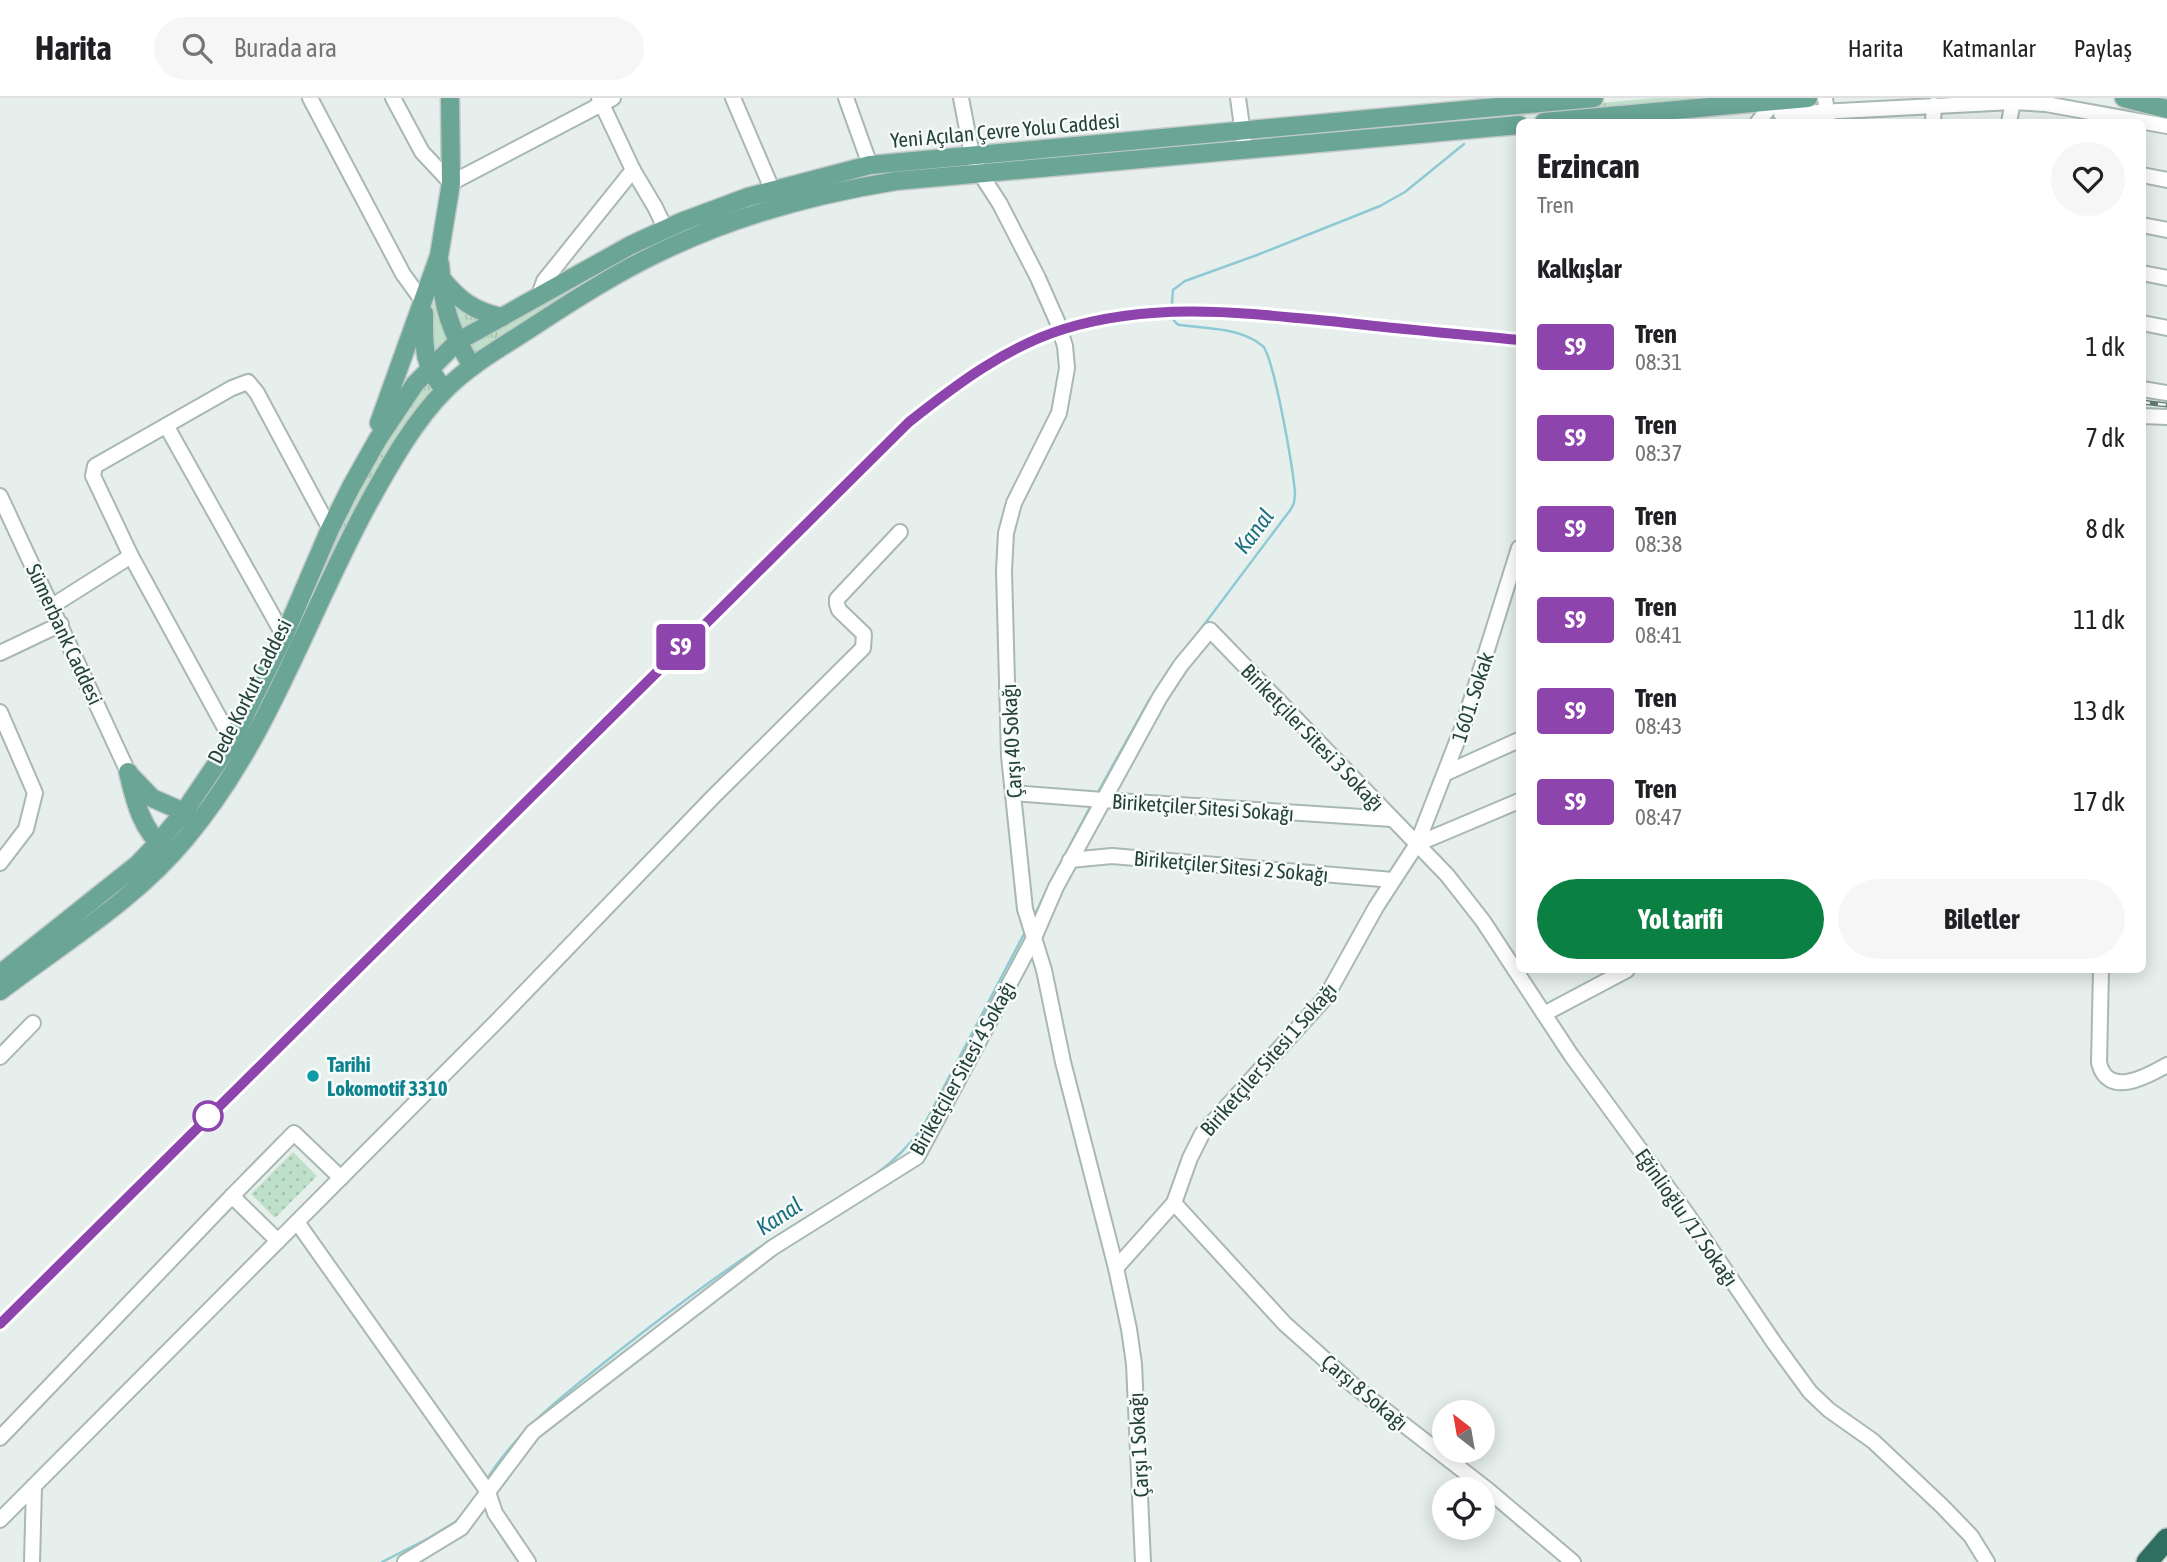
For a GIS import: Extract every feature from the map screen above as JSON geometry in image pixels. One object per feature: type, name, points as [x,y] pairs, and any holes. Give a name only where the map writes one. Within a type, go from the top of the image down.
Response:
[{"type":"highway","points":[[2147,1562],[2167,1539]]},
{"type":"main road","name":"Dede Korkut Caddesi","points":[[365,461],[439,256],[450,183],[450,98]]},
{"type":"main road","name":"Yeni Açılan Çevre Yolu Caddesi","points":[[457,342],[665,228],[772,189],[870,165],[1594,98]]},
{"type":"main road","points":[[1628,119],[1777,112],[1808,98]]},
{"type":"main road","points":[[2124,98],[2167,107]]},
{"type":"main road","points":[[2158,98],[2167,107]]},
{"type":"main road","name":"Yeni Açılan Çevre Yolu Caddesi","points":[[472,366],[635,265],[740,219],[813,198],[896,181],[1516,125]]},
{"type":"main road","name":"Dede Korkut Caddesi","points":[[0,991],[122,900],[191,817],[237,768],[261,727],[368,504],[398,453],[432,405],[472,366],[457,342],[448,320],[439,256]]},
{"type":"main road","points":[[441,278],[470,306],[502,317]]},
{"type":"main road","name":"Dede Korkut Caddesi","points":[[424,303],[424,351],[429,368],[445,390]]},
{"type":"main road","name":"Dede Korkut Caddesi","points":[[191,817],[284,636],[330,530],[365,461],[404,398],[429,368],[457,342]]},
{"type":"main road","points":[[128,772],[152,798],[191,817]]},
{"type":"main road","points":[[128,772],[138,814],[165,849]]},
{"type":"main road","name":"Dede Korkut Caddesi","points":[[0,974],[112,886],[165,849]]},
{"type":"street","points":[[310,98],[403,274],[424,303]]},
{"type":"street","points":[[393,98],[422,152],[450,183],[605,100],[633,170],[665,228]]},
{"type":"street","points":[[733,98],[772,189]]},
{"type":"street","points":[[846,98],[870,165]]},
{"type":"street","name":"Çarşı 40 Sokağı","points":[[961,98],[972,155],[1055,314],[1065,346],[1067,368],[1059,413],[1014,503],[1006,533],[1004,570],[1008,727],[1024,901],[1044,970],[1063,1062],[1129,1329]]},
{"type":"street","points":[[1238,98],[1246,149]]},
{"type":"street","points":[[1777,112],[2013,102],[2046,104],[2075,116],[2109,119]]},
{"type":"street","points":[[2010,119],[2013,102]]},
{"type":"street","points":[[1933,119],[1934,105]]},
{"type":"street","points":[[2146,123],[2167,126]]},
{"type":"street","points":[[538,298],[544,281],[633,170]]},
{"type":"street","points":[[2146,176],[2167,180]]},
{"type":"street","points":[[2146,226],[2167,230]]},
{"type":"street","points":[[2146,274],[2167,278]]},
{"type":"street","points":[[2146,324],[2167,328]]},
{"type":"street","points":[[232,741],[131,556],[93,476],[95,466],[232,388],[248,383],[257,393],[330,530]]},
{"type":"street","points":[[2146,390],[2167,393]]},
{"type":"street","points":[[2146,416],[2167,417]]},
{"type":"street","points":[[167,426],[284,636]]},
{"type":"street","name":"Sümerbank Caddesi","points":[[0,496],[128,772]]},
{"type":"street","points":[[0,1520],[341,1178],[713,796],[863,648],[864,635],[839,610],[837,599],[900,532]]},
{"type":"street","points":[[52,606],[131,556]]},
{"type":"street","name":"1601. Sokak","points":[[1417,844],[1473,698],[1516,558]]},
{"type":"street","points":[[0,653],[61,624]]},
{"type":"street","name":"Biriketçiler Sitesi 4 Sokağı","points":[[405,1562],[461,1528],[533,1432],[772,1248],[917,1157],[1034,938],[1056,887],[1103,800],[1169,682],[1210,630]]},
{"type":"street","name":"Biriketçiler Sitesi 3 Sokağı","points":[[1210,630],[1417,844]]},
{"type":"street","points":[[0,712],[35,793],[26,829],[0,863]]},
{"type":"street","points":[[1446,773],[1516,741]]},
{"type":"street","name":"Biriketçiler Sitesi Sokağı","points":[[1013,793],[1392,819]]},
{"type":"street","points":[[1417,844],[1516,802]]},
{"type":"street","name":"Biriketçiler Sitesi 1 Sokağı","points":[[1116,1268],[1174,1203],[1202,1134],[1326,997],[1393,880],[1417,844]]},
{"type":"street","name":"Eğinlioğlu /17 Sokağı","points":[[1417,844],[1447,875],[1477,913],[1516,972]]},
{"type":"street","name":"Biriketçiler Sitesi 2 Sokağı","points":[[1070,860],[1112,856],[1393,880]]},
{"type":"street","name":"Eğinlioğlu /17 Sokağı","points":[[1517,973],[1571,1055],[1687,1214],[1774,1344],[1810,1392],[1829,1410],[1873,1441],[1942,1506],[1971,1536],[1987,1562]]},
{"type":"street","points":[[1544,1014],[1621,973]]},
{"type":"street","points":[[2101,973],[2099,1063],[2104,1077],[2110,1081],[2130,1081],[2167,1065]]},
{"type":"street","points":[[0,1057],[33,1023]]},
{"type":"street","points":[[0,1438],[294,1133],[341,1178]]},
{"type":"street","points":[[232,1196],[278,1241]]},
{"type":"street","name":"Çarşı 8 Sokağı","points":[[1174,1203],[1285,1324],[1354,1386],[1488,1490],[1573,1562]]},
{"type":"street","points":[[297,1222],[488,1492],[495,1513],[528,1562]]},
{"type":"street","name":"Çarşı 1 Sokağı","points":[[1129,1329],[1134,1364],[1143,1562]]},
{"type":"street","points":[[32,1562],[34,1486]]},
{"type":"green space","points":[[1655,98],[1712,98],[1354,131],[1354,125]]},
{"type":"green space","points":[[1240,138],[1240,144],[980,166],[980,161]]},
{"type":"green space","points":[[967,162],[966,168],[774,201],[530,319],[475,354],[469,343],[532,311],[648,244],[748,204],[849,177]]},
{"type":"green space","points":[[437,281],[449,338],[431,354],[432,314]]},
{"type":"green space","points":[[450,302],[480,318],[462,330]]},
{"type":"green space","points":[[428,382],[432,389],[374,475],[270,697],[197,814],[193,811],[247,731],[367,473],[413,397]]},
{"type":"green space","points":[[293,1152],[317,1176],[275,1218],[251,1194]]},
{"type":"waterway","name":"Kanal","points":[[1172,303],[1173,290],[1185,281],[1380,206],[1405,192],[1464,144]]},
{"type":"waterway","name":"Kanal","points":[[1172,318],[1180,325],[1237,333],[1263,346],[1278,393],[1295,493],[1291,509],[1185,650]]},
{"type":"waterway","name":"Kanal","points":[[1098,792],[1166,675]]},
{"type":"waterway","name":"Kanal","points":[[1056,872],[1090,807]]},
{"type":"waterway","name":"Kanal","points":[[1035,914],[1048,888]]},
{"type":"waterway","name":"Kanal","points":[[875,1175],[901,1153],[923,1127],[1024,934]]},
{"type":"waterway","name":"Kanal","points":[[489,1476],[531,1425],[615,1354],[722,1274],[834,1201]]},
{"type":"waterway","name":"Kanal","points":[[382,1562],[460,1519]]},
{"type":"railway","points":[[0,1324],[909,422],[974,374],[1026,344],[1078,324],[1149,313],[1184,311],[1257,314],[1516,340]]},
{"type":"railway","points":[[2146,402],[2167,405]]},
{"type":"train","name":"S9","points":[[0,1324],[909,422],[955,386],[995,360],[1065,329],[1113,318],[1176,310],[1235,312],[1516,340]]},
{"type":"place","name":"Tarihi Lokomotif 3310","points":[[313,1076]]}]
